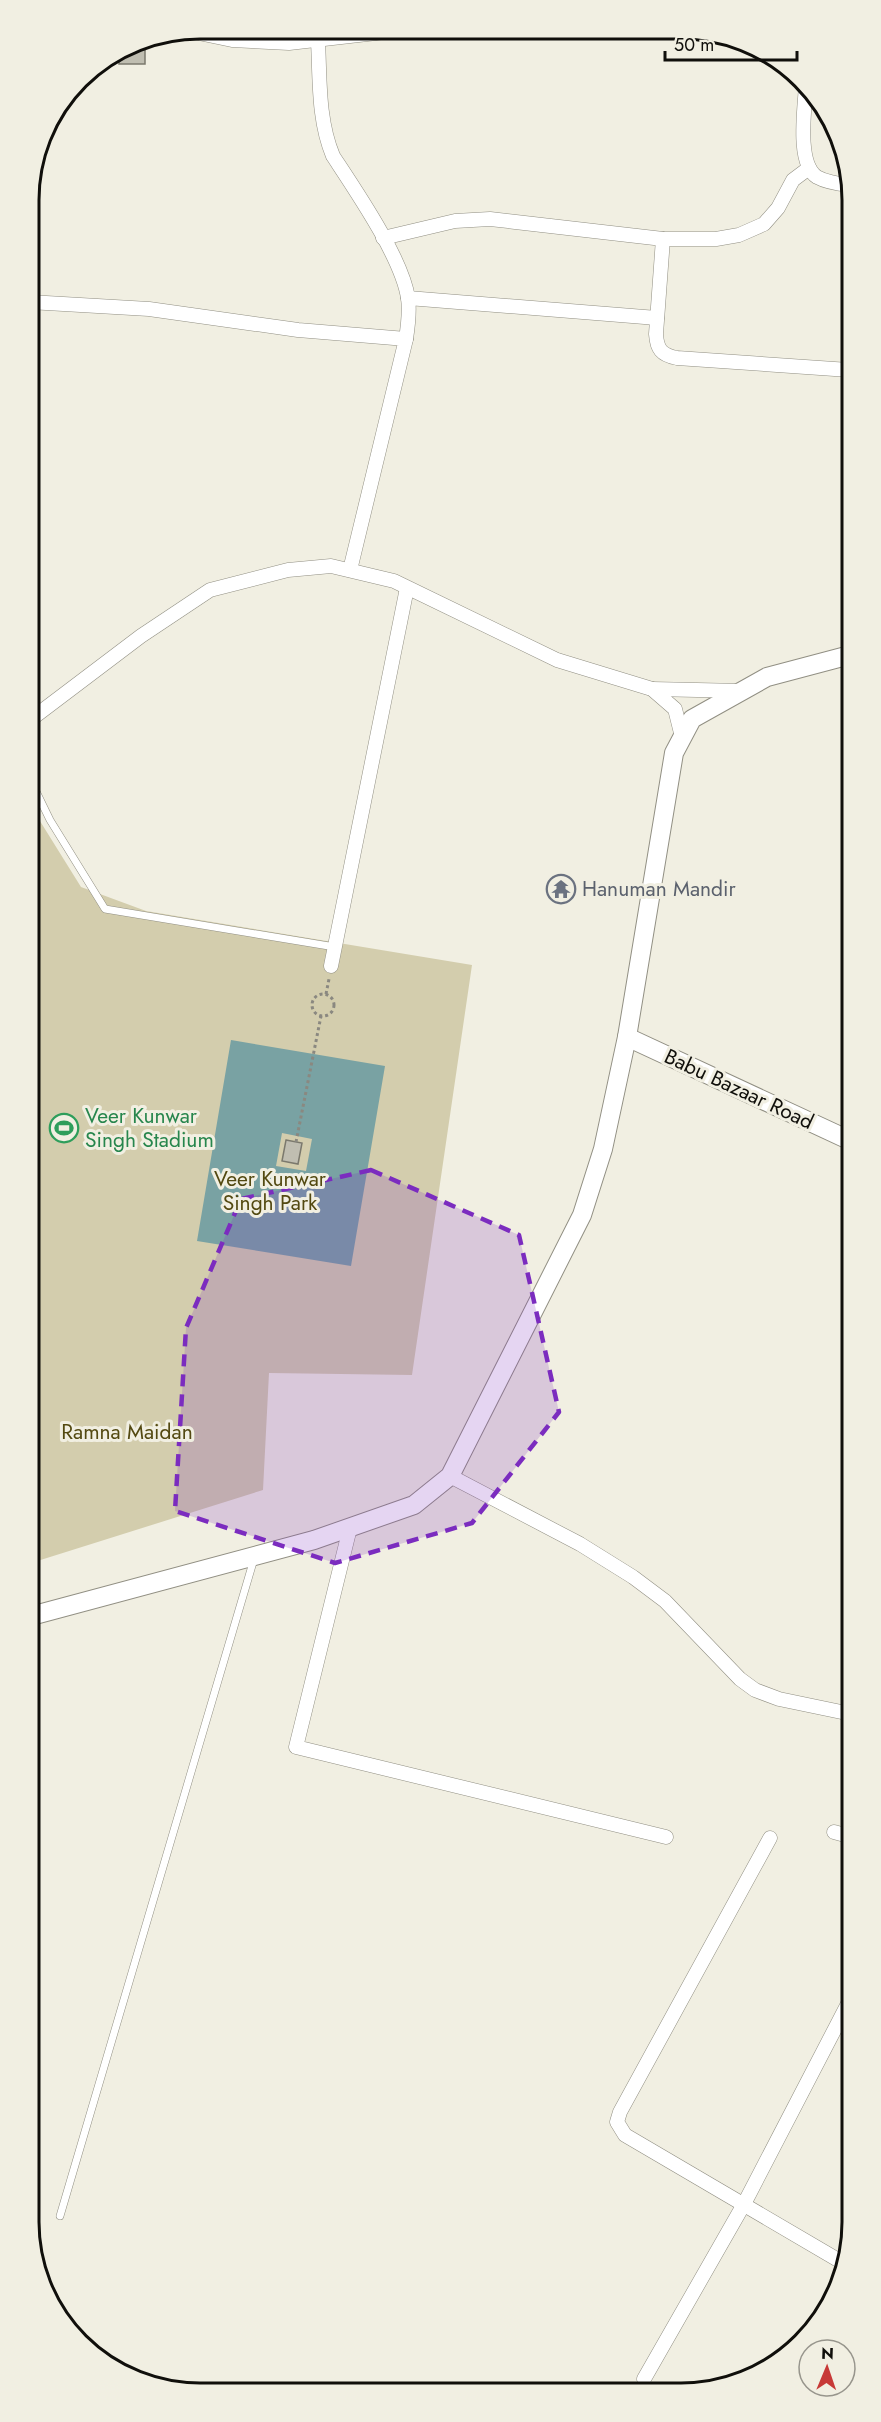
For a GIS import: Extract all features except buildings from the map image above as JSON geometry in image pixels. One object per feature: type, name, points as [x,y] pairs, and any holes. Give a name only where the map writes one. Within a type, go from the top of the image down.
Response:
[{"type":"street","points":[[244,39],[261,43],[304,39]]},
{"type":"street","points":[[326,39],[322,113],[327,142],[403,276],[408,298],[406,339],[350,570]]},
{"type":"street","points":[[805,98],[803,142],[809,168],[817,177],[841,183]]},
{"type":"street","points":[[383,238],[435,224],[490,219],[663,238],[716,239],[754,229],[770,218],[793,180],[809,168]]},
{"type":"street","points":[[663,238],[657,318],[658,347],[668,356],[842,369]]},
{"type":"street","points":[[408,298],[657,318]]},
{"type":"street","points":[[39,303],[149,309],[298,330],[406,339]]},
{"type":"street","points":[[39,713],[141,636],[210,590],[288,570],[331,566],[394,581],[557,660],[652,689],[742,691]]},
{"type":"street","points":[[332,966],[406,588]]},
{"type":"street","points":[[39,1614],[350,1528],[414,1505],[450,1476],[582,1215],[603,1149],[627,1037],[674,753],[692,719],[767,677],[842,658]]},
{"type":"street","points":[[652,689],[675,709],[682,737]]},
{"type":"street","name":"Babu Bazaar Road","points":[[627,1037],[842,1137]]},
{"type":"street","points":[[450,1476],[580,1544],[633,1577],[665,1601],[740,1679],[755,1690],[779,1699],[842,1711]]},
{"type":"street","points":[[350,1528],[296,1747],[666,1837]]},
{"type":"street","points":[[834,1832],[842,1834]]},
{"type":"street","points":[[770,1838],[620,2112],[617,2122],[625,2135],[838,2260]]},
{"type":"street","points":[[644,2379],[744,2204],[842,2015]]},
{"type":"lane","points":[[39,797],[50,820],[105,909],[335,946]]},
{"type":"lane","points":[[60,2216],[255,1556]]},
{"type":"path","points":[[326,994],[332,998],[333,1009],[328,1015],[321,1016],[315,1012],[312,1003],[319,995],[326,994]]},
{"type":"path","points":[[297,1142],[321,1016]]},
{"type":"highlighted area","points":[[371,1170],[519,1235],[559,1412],[472,1523],[335,1563],[175,1511],[186,1328],[241,1199]]},
{"type":"green space","name":"Veer Kunwar Singh Park","points":[[39,819],[81,887],[146,911],[472,965],[412,1375],[269,1373],[263,1490],[39,1560]]},
{"type":"water","points":[[231,1040],[385,1066],[351,1266],[197,1241]],"holes":[[[282,1133],[312,1139],[306,1171],[276,1166]]]},
{"type":"place","name":"Hanuman Mandir","points":[[561,889]]},
{"type":"place","name":"Veer Kunwar Singh Stadium","points":[[64,1128]]},
{"type":"park label","name":"Ramna Maidan","points":[[127,1432]]}]
